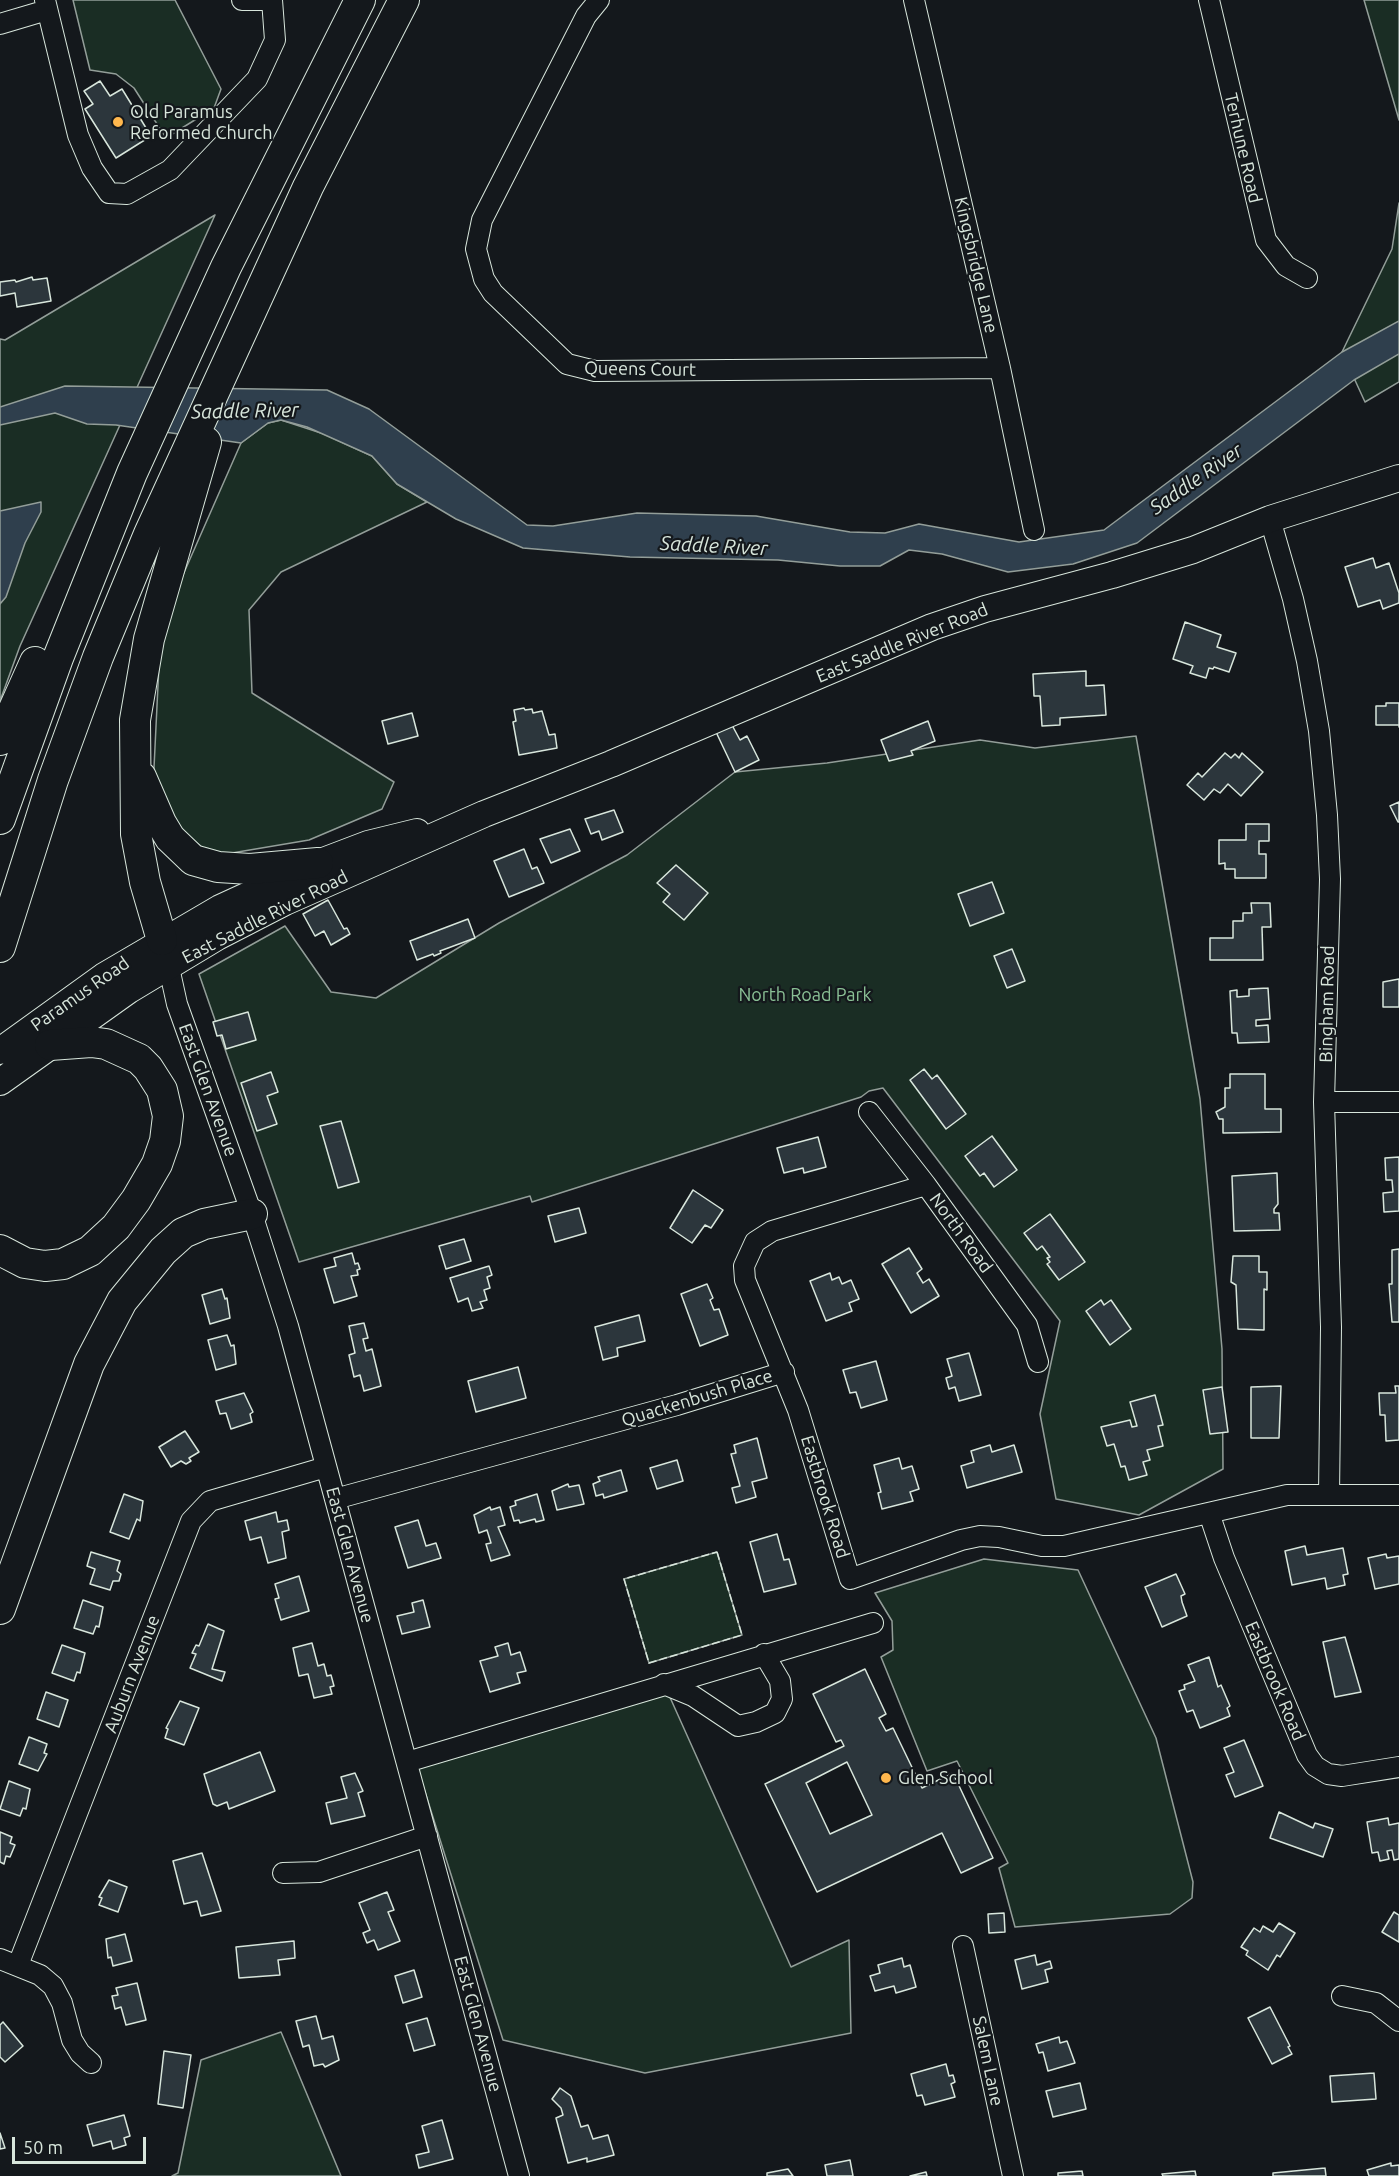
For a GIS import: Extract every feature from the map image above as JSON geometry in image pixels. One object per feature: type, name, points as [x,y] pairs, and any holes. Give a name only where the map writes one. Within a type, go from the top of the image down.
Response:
[{"type":"highway","points":[[0,819],[58,658],[132,473],[283,149],[360,0]]},
{"type":"highway","points":[[0,947],[53,780],[80,708],[184,479],[232,349],[308,187],[404,0]]},
{"type":"highway","points":[[367,70],[423,0]]},
{"type":"highway","points":[[0,740],[21,696],[62,592],[132,473]]},
{"type":"highway","points":[[166,953],[145,882],[136,834],[133,741],[138,690],[184,479]]},
{"type":"highway","points":[[133,741],[143,784],[152,805],[170,838],[193,860],[218,867],[250,869],[318,863]]},
{"type":"highway","points":[[0,1250],[25,1263],[45,1266],[63,1264],[90,1251],[116,1227],[136,1200],[157,1164],[165,1141],[168,1116],[162,1090],[139,1059],[106,1044],[91,1042],[50,1045]]},
{"type":"highway","points":[[0,1609],[86,1372],[122,1301],[163,1251],[183,1233],[204,1224],[252,1214]]},
{"type":"main road","name":"East Saddle River Road","points":[[166,953],[484,814],[610,764],[932,627],[985,609],[1112,575],[1193,550],[1270,519],[1399,478]]},
{"type":"main road","name":"East Saddle River Road","points":[[0,1082],[166,953],[249,893],[368,844],[484,814]]},
{"type":"main road","name":"Paramus Road","points":[[0,1051],[58,1008],[166,953]]},
{"type":"street","points":[[242,0],[261,0]]},
{"type":"street","points":[[0,24],[46,5],[78,135],[92,168],[109,193],[127,194],[170,170],[257,79],[275,40],[272,0]]},
{"type":"street","name":"Queens Court","points":[[599,0],[586,16],[482,220],[476,249],[484,279],[493,293],[567,364],[595,371],[1000,368]]},
{"type":"street","name":"Kingsbridge Lane","points":[[914,0],[1000,368],[1034,530]]},
{"type":"street","name":"Terhune Road","points":[[1209,0],[1266,240],[1286,266],[1307,278]]},
{"type":"street","name":"Bingham Road","points":[[1270,519],[1293,599],[1307,661],[1319,731],[1327,815],[1330,879],[1324,1102],[1330,1327],[1329,1495]]},
{"type":"street","name":"East Glen Avenue","points":[[166,953],[177,1004],[252,1214],[288,1326],[519,2176]]},
{"type":"street","points":[[1324,1102],[1399,1102]]},
{"type":"street","name":"North Road","points":[[868,1112],[926,1185],[1027,1325],[1038,1362]]},
{"type":"street","name":"Quackenbush Place","points":[[335,1499],[667,1408],[784,1372],[745,1280],[744,1266],[754,1242],[772,1231],[926,1185]]},
{"type":"street","name":"Eastbrook Road","points":[[784,1372],[850,1579],[961,1540],[999,1537],[1041,1546],[1064,1546],[1287,1495],[1399,1495]]},
{"type":"street","name":"Auburn Avenue","points":[[9,1962],[191,1521],[210,1501],[326,1467]]},
{"type":"street","name":"Eastbrook Road","points":[[1209,1513],[1224,1558],[1307,1755],[1316,1766],[1328,1774],[1342,1776],[1399,1767]]},
{"type":"street","points":[[408,1762],[873,1623]]},
{"type":"street","points":[[664,1684],[693,1696],[738,1726],[756,1722],[775,1713],[782,1699],[780,1681],[764,1654]]},
{"type":"street","points":[[283,1873],[319,1872],[427,1836]]},
{"type":"street","name":"Salem Lane","points":[[963,1946],[1013,2176]]},
{"type":"street","points":[[9,1962],[40,1975],[53,1986],[62,2003],[72,2040],[80,2053],[91,2063]]},
{"type":"street","points":[[1342,1996],[1376,2003],[1399,2021]]},
{"type":"green space","points":[[73,0],[175,0],[221,89],[214,108],[166,138],[134,88],[116,74],[90,70]]},
{"type":"green space","points":[[1364,0],[1399,0],[1399,120]]},
{"type":"green space","points":[[1399,203],[1399,382],[1365,402],[1342,352],[1392,249]]},
{"type":"green space","points":[[215,215],[20,646],[0,701],[0,339],[5,340]]},
{"type":"green space","points":[[281,420],[324,434],[372,456],[397,484],[427,502],[281,572],[249,610],[252,693],[394,782],[382,809],[309,840],[214,856],[152,809],[160,644],[150,650],[241,443],[268,423]]},
{"type":"green space","name":"North Road Park","points":[[1136,736],[1200,1099],[1222,1349],[1223,1469],[1139,1515],[1056,1499],[1040,1414],[1060,1321],[883,1088],[532,1202],[530,1196],[299,1262],[199,974],[285,926],[331,992],[376,998],[499,923],[627,855],[735,772],[827,763],[980,740],[1035,748]]},
{"type":"green space","points":[[717,1552],[742,1635],[649,1663],[624,1579]]},
{"type":"green space","points":[[984,1559],[1078,1570],[1156,1738],[1193,1882],[1192,1898],[1170,1914],[1015,1927],[999,1868],[1008,1863],[957,1761],[927,1771],[881,1657],[893,1650],[892,1621],[875,1593]]},
{"type":"green space","points":[[664,1684],[791,1967],[849,1940],[851,2033],[645,2073],[503,2040],[415,1760]]},
{"type":"green space","points":[[281,2032],[341,2176],[172,2176],[178,2173],[201,2060]]},
{"type":"water","name":"Saddle River","points":[[1399,321],[1399,354],[1354,380],[1137,543],[1073,564],[1008,572],[942,554],[909,550],[880,566],[840,566],[778,560],[630,557],[523,548],[456,519],[397,484],[372,456],[307,427],[281,420],[268,423],[241,443],[116,425],[87,424],[55,413],[0,425],[0,407],[65,386],[327,390],[369,409],[527,525],[553,526],[637,513],[756,516],[850,532],[885,533],[919,524],[1019,542],[1104,530],[1342,352]]},
{"type":"water","points":[[41,502],[41,512],[25,543],[6,597],[0,604],[0,511]]},
{"type":"building","name":"Old Paramus Reformed Church","points":[[100,81],[110,96],[122,89],[151,136],[116,158],[85,109],[93,104],[84,91]]},
{"type":"building","points":[[32,277],[33,280],[47,278],[51,301],[17,307],[15,293],[0,296],[0,282],[15,280],[16,282]]},
{"type":"building","points":[[1373,558],[1376,568],[1389,563],[1399,593],[1399,603],[1383,609],[1380,600],[1358,607],[1345,567]]},
{"type":"building","points":[[1185,622],[1221,635],[1217,647],[1236,653],[1229,672],[1214,667],[1209,668],[1206,678],[1190,673],[1193,666],[1173,659]]},
{"type":"building","points":[[1086,671],[1086,686],[1104,685],[1106,715],[1060,718],[1060,725],[1042,726],[1040,696],[1034,696],[1033,674]]},
{"type":"building","points":[[1386,703],[1399,703],[1399,725],[1376,725],[1376,706],[1386,706]]},
{"type":"building","points":[[524,708],[525,710],[532,709],[533,713],[542,711],[549,735],[555,734],[557,748],[519,755],[513,722],[516,721],[514,710]]},
{"type":"building","points":[[412,713],[418,736],[388,744],[382,721]]},
{"type":"building","points":[[928,721],[935,741],[911,751],[913,755],[889,761],[881,740]]},
{"type":"building","points":[[732,725],[740,740],[747,736],[759,760],[735,772],[716,732]]},
{"type":"building","points":[[1225,753],[1231,758],[1235,754],[1239,758],[1242,753],[1263,772],[1241,796],[1228,784],[1220,793],[1214,789],[1204,800],[1187,785],[1198,773],[1202,777]]},
{"type":"building","points":[[1399,802],[1399,822],[1398,822],[1390,806]]},
{"type":"building","points":[[614,810],[623,832],[602,840],[599,831],[591,834],[585,819]]},
{"type":"building","points":[[1246,824],[1269,824],[1269,841],[1259,841],[1259,854],[1266,854],[1266,878],[1235,878],[1235,869],[1225,869],[1225,863],[1219,864],[1219,840],[1246,840]]},
{"type":"building","points":[[570,829],[580,851],[551,863],[540,839]]},
{"type":"building","points":[[524,849],[532,869],[537,867],[544,883],[509,897],[494,861]]},
{"type":"building","points":[[676,865],[708,893],[684,920],[663,902],[670,894],[657,883]]},
{"type":"building","points":[[992,882],[1004,913],[970,926],[958,894]]},
{"type":"building","points":[[328,900],[344,929],[347,928],[350,934],[331,945],[324,931],[315,936],[303,914]]},
{"type":"building","points":[[1251,903],[1270,903],[1271,927],[1262,927],[1263,960],[1210,960],[1210,938],[1233,938],[1233,921],[1243,921],[1243,913],[1252,913]]},
{"type":"building","points":[[468,919],[475,938],[440,951],[441,953],[434,956],[433,954],[417,960],[410,941]]},
{"type":"building","points":[[1012,949],[1025,981],[1007,988],[994,956]]},
{"type":"building","points":[[1399,979],[1399,1007],[1383,1007],[1383,982]]},
{"type":"building","points":[[1268,988],[1270,1019],[1256,1020],[1256,1026],[1268,1025],[1269,1042],[1238,1043],[1237,1033],[1232,1033],[1230,991],[1237,990],[1237,997],[1249,996],[1249,989]]},
{"type":"building","points":[[248,1012],[256,1040],[226,1049],[222,1035],[217,1036],[213,1022]]},
{"type":"building","points":[[924,1069],[932,1079],[937,1075],[966,1114],[946,1129],[910,1080]]},
{"type":"building","points":[[271,1072],[278,1092],[267,1096],[277,1124],[257,1131],[241,1083]]},
{"type":"building","points":[[1230,1074],[1265,1074],[1265,1109],[1281,1109],[1281,1132],[1223,1133],[1223,1119],[1219,1119],[1216,1112],[1225,1107],[1225,1088],[1230,1088]]},
{"type":"building","points":[[341,1121],[359,1182],[338,1188],[320,1126]]},
{"type":"building","points":[[992,1136],[1017,1170],[994,1187],[984,1173],[980,1176],[965,1156]]},
{"type":"building","points":[[818,1137],[826,1167],[804,1173],[803,1168],[784,1173],[777,1148]]},
{"type":"building","points":[[1399,1157],[1399,1211],[1384,1212],[1383,1193],[1393,1192],[1392,1180],[1386,1180],[1385,1158]]},
{"type":"building","points":[[1277,1173],[1278,1204],[1274,1213],[1279,1213],[1280,1230],[1234,1231],[1232,1176]]},
{"type":"building","points":[[693,1190],[723,1210],[711,1228],[705,1225],[692,1243],[670,1228]]},
{"type":"building","points":[[579,1208],[586,1233],[555,1242],[548,1216]]},
{"type":"building","points":[[1050,1214],[1085,1262],[1059,1280],[1047,1264],[1050,1262],[1047,1258],[1050,1257],[1042,1246],[1037,1250],[1024,1233]]},
{"type":"building","points":[[464,1239],[471,1261],[446,1269],[439,1246]]},
{"type":"building","points":[[909,1248],[922,1269],[917,1273],[923,1283],[929,1279],[939,1296],[911,1313],[882,1264]]},
{"type":"building","points":[[1399,1249],[1399,1322],[1392,1322],[1389,1284],[1392,1284],[1392,1250]]},
{"type":"building","points":[[352,1253],[355,1264],[358,1263],[360,1269],[357,1270],[358,1275],[351,1276],[357,1296],[334,1303],[324,1269],[336,1266],[334,1258]]},
{"type":"building","points":[[1233,1256],[1259,1256],[1259,1272],[1267,1272],[1267,1290],[1264,1289],[1264,1330],[1238,1329],[1236,1285],[1231,1282]]},
{"type":"building","points":[[489,1266],[492,1275],[487,1277],[490,1288],[484,1290],[487,1300],[480,1302],[483,1308],[472,1311],[468,1298],[458,1302],[450,1278]]},
{"type":"building","points":[[830,1273],[832,1280],[839,1277],[842,1284],[851,1280],[859,1299],[849,1303],[852,1311],[826,1321],[810,1281]]},
{"type":"building","points":[[707,1284],[713,1298],[710,1300],[714,1310],[719,1309],[728,1335],[700,1346],[681,1294]]},
{"type":"building","points":[[222,1289],[225,1299],[227,1298],[230,1318],[210,1324],[202,1295]]},
{"type":"building","points":[[1101,1300],[1104,1305],[1111,1300],[1131,1329],[1110,1345],[1086,1311]]},
{"type":"building","points":[[639,1315],[645,1341],[617,1348],[618,1356],[603,1360],[595,1327]]},
{"type":"building","points":[[364,1323],[368,1338],[363,1339],[366,1351],[372,1349],[381,1386],[364,1391],[360,1375],[354,1377],[349,1355],[355,1353],[349,1326]]},
{"type":"building","points":[[227,1335],[231,1346],[234,1345],[236,1364],[216,1370],[208,1340]]},
{"type":"building","points":[[969,1353],[981,1395],[959,1401],[955,1387],[949,1389],[946,1378],[952,1376],[947,1359]]},
{"type":"building","points":[[876,1361],[887,1400],[861,1408],[856,1392],[850,1393],[843,1370]]},
{"type":"building","points":[[518,1367],[526,1398],[476,1412],[468,1381]]},
{"type":"building","points":[[1281,1386],[1279,1438],[1251,1438],[1251,1387]]},
{"type":"building","points":[[1395,1386],[1399,1386],[1399,1440],[1386,1441],[1385,1415],[1380,1415],[1379,1393],[1396,1393]]},
{"type":"building","points":[[1222,1387],[1228,1432],[1210,1434],[1203,1390]]},
{"type":"building","points":[[244,1393],[253,1412],[250,1414],[252,1422],[231,1429],[226,1413],[220,1414],[216,1401]]},
{"type":"building","points":[[1155,1395],[1163,1425],[1158,1426],[1163,1446],[1147,1450],[1150,1460],[1143,1462],[1147,1475],[1129,1480],[1125,1466],[1121,1467],[1114,1444],[1107,1446],[1101,1427],[1130,1420],[1132,1427],[1137,1426],[1130,1402]]},
{"type":"building","points":[[185,1431],[199,1452],[189,1458],[191,1461],[186,1464],[181,1461],[171,1467],[159,1447]]},
{"type":"building","points":[[757,1438],[767,1478],[752,1482],[756,1497],[736,1503],[732,1488],[740,1486],[731,1454],[736,1453],[734,1445]]},
{"type":"building","points":[[990,1445],[992,1452],[1014,1445],[1022,1472],[967,1488],[961,1466],[974,1462],[971,1451]]},
{"type":"building","points":[[899,1458],[902,1469],[912,1466],[919,1489],[910,1492],[913,1501],[882,1509],[878,1493],[881,1492],[874,1465]]},
{"type":"building","points":[[677,1460],[683,1481],[657,1489],[650,1468]]},
{"type":"building","points":[[621,1470],[627,1491],[604,1498],[603,1494],[596,1496],[593,1484],[600,1481],[598,1477]]},
{"type":"building","points":[[568,1484],[569,1487],[579,1485],[584,1504],[557,1510],[552,1491]]},
{"type":"building","points":[[124,1494],[143,1501],[140,1521],[137,1519],[129,1539],[110,1532]]},
{"type":"building","points":[[537,1494],[544,1520],[536,1522],[535,1519],[520,1523],[519,1520],[514,1521],[510,1507],[516,1505],[515,1501]]},
{"type":"building","points":[[490,1507],[491,1510],[500,1507],[505,1525],[498,1527],[510,1555],[491,1561],[486,1544],[491,1543],[487,1530],[479,1533],[474,1515]]},
{"type":"building","points":[[276,1512],[278,1522],[287,1520],[289,1530],[282,1532],[286,1558],[268,1563],[261,1537],[250,1540],[245,1521]]},
{"type":"building","points":[[418,1520],[426,1546],[436,1543],[441,1558],[408,1568],[395,1527]]},
{"type":"building","points":[[777,1534],[784,1560],[789,1559],[796,1584],[764,1592],[750,1542]]},
{"type":"building","points":[[1305,1546],[1307,1555],[1343,1548],[1348,1574],[1343,1575],[1345,1585],[1327,1589],[1325,1578],[1292,1585],[1285,1551]]},
{"type":"building","points":[[91,1552],[120,1561],[117,1571],[121,1574],[119,1581],[113,1581],[110,1590],[90,1584],[95,1569],[87,1566]]},
{"type":"building","points":[[1386,1554],[1387,1558],[1399,1556],[1399,1584],[1375,1589],[1368,1558]]},
{"type":"building","points":[[1176,1574],[1185,1594],[1181,1596],[1187,1616],[1162,1627],[1145,1587]]},
{"type":"building","points":[[299,1576],[309,1611],[281,1620],[275,1599],[279,1598],[275,1584]]},
{"type":"building","points":[[83,1600],[103,1607],[99,1627],[96,1626],[93,1634],[74,1628]]},
{"type":"building","points":[[423,1600],[430,1627],[402,1634],[397,1616],[414,1612],[412,1603]]},
{"type":"building","points":[[208,1624],[224,1631],[212,1669],[225,1672],[222,1681],[190,1668],[196,1654],[192,1653],[196,1645],[199,1646]]},
{"type":"building","points":[[1345,1637],[1361,1692],[1335,1697],[1323,1642]]},
{"type":"building","points":[[312,1643],[318,1666],[324,1664],[327,1676],[331,1675],[334,1686],[330,1687],[332,1694],[314,1698],[308,1674],[299,1676],[293,1648]]},
{"type":"building","points":[[508,1643],[511,1655],[520,1652],[526,1671],[517,1673],[520,1683],[490,1692],[480,1661],[498,1656],[495,1647]]},
{"type":"building","points":[[62,1645],[85,1653],[80,1673],[77,1672],[74,1681],[52,1673]]},
{"type":"building","points":[[1209,1657],[1218,1687],[1221,1685],[1230,1706],[1227,1708],[1230,1716],[1200,1728],[1193,1710],[1187,1712],[1179,1691],[1185,1689],[1184,1685],[1195,1681],[1188,1665]]},
{"type":"building","name":"Glen School","points":[[865,1669],[886,1714],[879,1718],[886,1731],[893,1728],[922,1788],[953,1773],[993,1858],[961,1873],[942,1833],[817,1892],[765,1784],[844,1746],[841,1740],[836,1742],[813,1694]],"holes":[[[847,1762],[872,1815],[830,1834],[806,1783]]]},
{"type":"building","points":[[46,1692],[68,1700],[59,1727],[37,1719]]},
{"type":"building","points":[[180,1701],[199,1708],[184,1745],[165,1738],[168,1729],[166,1728]]},
{"type":"building","points":[[29,1737],[47,1744],[44,1753],[47,1754],[38,1771],[19,1764]]},
{"type":"building","points":[[1244,1740],[1263,1786],[1235,1797],[1226,1775],[1234,1772],[1224,1748]]},
{"type":"building","points":[[260,1752],[275,1791],[229,1809],[227,1802],[217,1806],[213,1804],[204,1774]]},
{"type":"building","points":[[355,1773],[363,1791],[358,1793],[365,1816],[331,1824],[326,1803],[347,1798],[341,1777]]},
{"type":"building","points":[[9,1781],[30,1789],[26,1809],[23,1808],[20,1816],[0,1809]]},
{"type":"building","points":[[1279,1812],[1313,1828],[1315,1823],[1333,1829],[1323,1857],[1270,1838]]},
{"type":"building","points":[[1388,1818],[1389,1825],[1399,1823],[1399,1859],[1394,1860],[1392,1850],[1387,1851],[1389,1859],[1380,1861],[1378,1852],[1372,1853],[1367,1822]]},
{"type":"building","points":[[0,1832],[12,1837],[10,1843],[15,1845],[10,1857],[6,1856],[4,1864],[0,1862]]},
{"type":"building","points":[[202,1853],[221,1911],[201,1916],[197,1901],[184,1904],[173,1861]]},
{"type":"building","points":[[109,1880],[127,1887],[118,1912],[99,1905],[102,1898],[99,1897]]},
{"type":"building","points":[[387,1892],[394,1910],[388,1912],[400,1941],[378,1950],[374,1940],[367,1943],[363,1933],[370,1930],[359,1903]]},
{"type":"building","points":[[1394,1912],[1399,1915],[1399,1942],[1382,1932]]},
{"type":"building","points":[[1004,1913],[1005,1932],[989,1933],[988,1914]]},
{"type":"building","points":[[1279,1923],[1295,1933],[1280,1957],[1277,1955],[1268,1970],[1246,1955],[1248,1951],[1241,1947],[1254,1928],[1260,1932],[1263,1926],[1273,1932]]},
{"type":"building","points":[[125,1934],[132,1961],[113,1966],[111,1957],[108,1958],[106,1939]]},
{"type":"building","points":[[294,1941],[295,1958],[278,1960],[280,1975],[239,1978],[236,1947]]},
{"type":"building","points":[[1035,1955],[1037,1965],[1050,1961],[1052,1968],[1045,1970],[1048,1982],[1022,1989],[1015,1960]]},
{"type":"building","points":[[902,1958],[904,1967],[910,1965],[916,1987],[896,1993],[894,1986],[875,1991],[870,1976],[880,1973],[878,1965]]},
{"type":"building","points":[[414,1970],[422,1997],[403,2003],[395,1976]]},
{"type":"building","points":[[137,1983],[146,2020],[126,2025],[121,2007],[115,2009],[112,1996],[118,1995],[116,1988]]},
{"type":"building","points":[[1270,2007],[1292,2054],[1272,2064],[1248,2018]]},
{"type":"building","points":[[316,2016],[322,2039],[333,2036],[339,2060],[325,2067],[323,2064],[314,2066],[309,2045],[303,2047],[296,2021]]},
{"type":"building","points":[[427,2018],[435,2045],[414,2051],[406,2024]]},
{"type":"building","points":[[3,2022],[23,2046],[5,2062],[0,2057],[0,2025]]},
{"type":"building","points":[[1059,2037],[1060,2043],[1067,2041],[1075,2063],[1048,2071],[1043,2052],[1039,2053],[1036,2044]]},
{"type":"building","points":[[164,2051],[191,2055],[183,2108],[158,2104]]},
{"type":"building","points":[[946,2064],[949,2076],[953,2075],[955,2082],[951,2084],[955,2097],[925,2105],[922,2095],[917,2096],[911,2074]]},
{"type":"building","points":[[1374,2073],[1376,2099],[1332,2102],[1330,2076]]},
{"type":"building","points":[[1080,2083],[1086,2109],[1053,2117],[1046,2091]]},
{"type":"building","points":[[560,2088],[571,2096],[581,2127],[588,2125],[593,2139],[608,2135],[614,2155],[587,2162],[587,2158],[568,2163],[556,2118],[563,2115],[561,2108],[552,2099]]},
{"type":"building","points":[[124,2115],[130,2136],[124,2138],[126,2145],[113,2149],[111,2141],[93,2146],[87,2125]]},
{"type":"building","points":[[442,2120],[453,2159],[419,2168],[416,2155],[429,2152],[422,2126]]},
{"type":"building","points":[[0,2133],[5,2148],[0,2149]]},
{"type":"building","points":[[850,2160],[853,2176],[827,2176],[825,2165]]},
{"type":"building","points":[[1391,2163],[1391,2166],[1399,2165],[1399,2176],[1369,2176],[1367,2170]]},
{"type":"building","points":[[1325,2168],[1326,2176],[1273,2176],[1273,2173]]},
{"type":"building","points":[[788,2169],[793,2176],[767,2176],[767,2173]]},
{"type":"building","points":[[1082,2171],[1083,2176],[1058,2176],[1058,2173]]},
{"type":"building","points":[[1195,2171],[1196,2176],[1163,2176],[1162,2174]]},
{"type":"building","points":[[926,2172],[927,2176],[910,2176]]},
{"type":"fence","points":[[717,1552],[742,1635],[649,1663],[624,1579],[717,1552]]},
{"type":"place","name":"Old Paramus Reformed Church","points":[[118,122]]},
{"type":"place","name":"Glen School","points":[[886,1778]]}]
